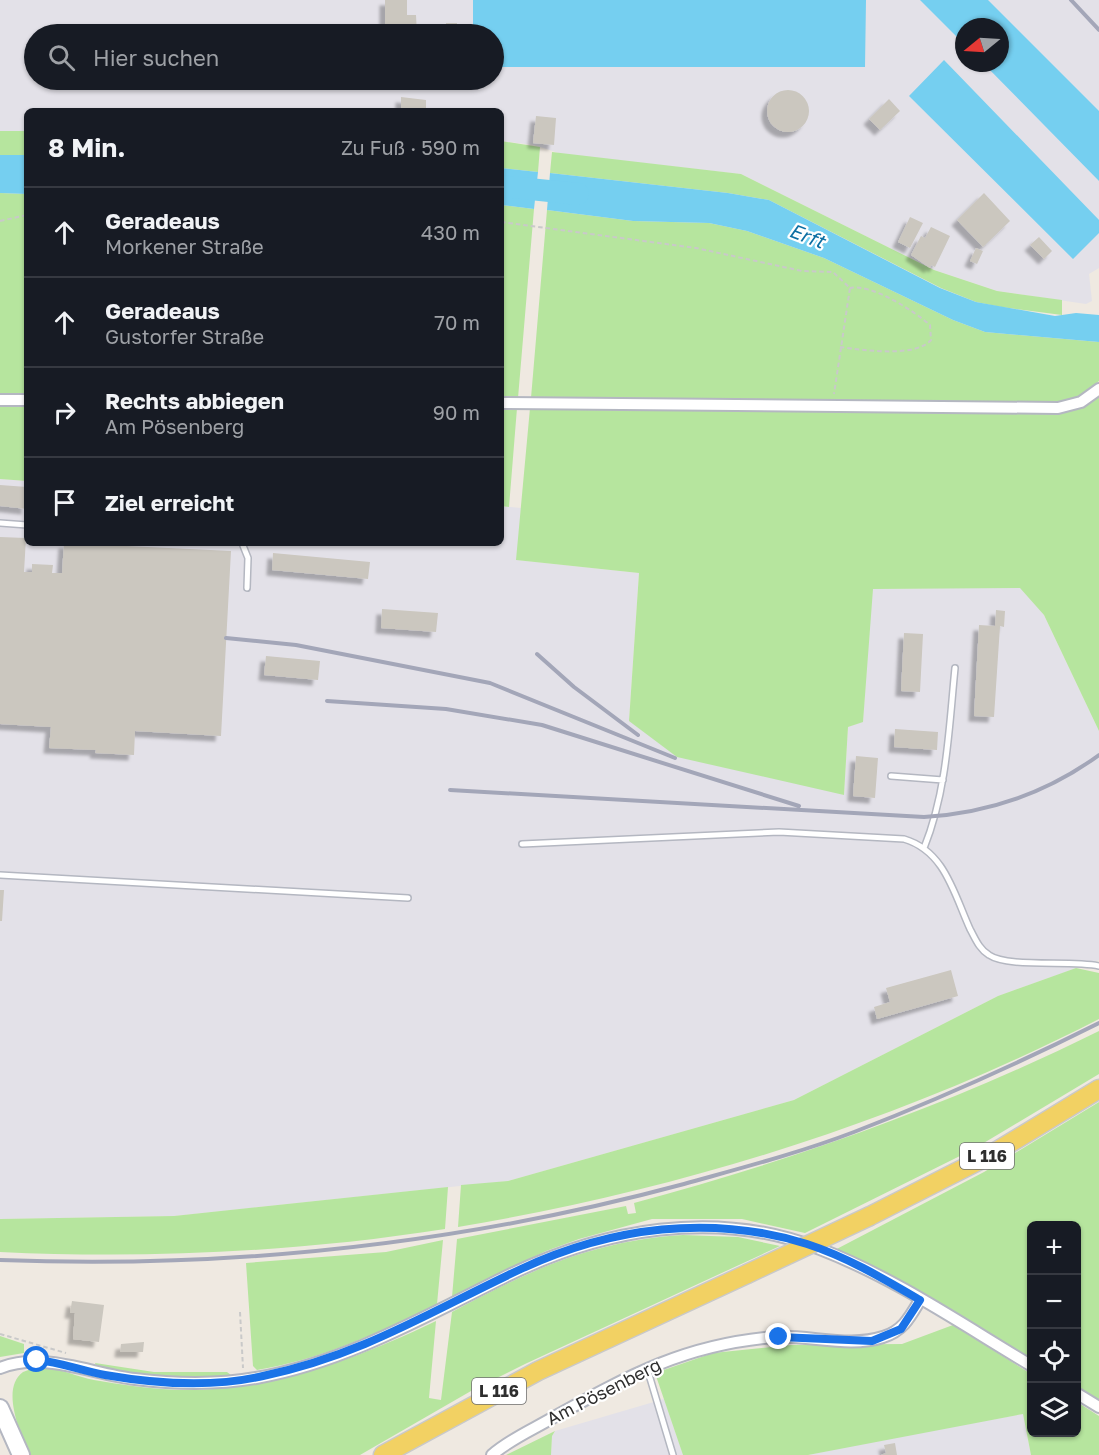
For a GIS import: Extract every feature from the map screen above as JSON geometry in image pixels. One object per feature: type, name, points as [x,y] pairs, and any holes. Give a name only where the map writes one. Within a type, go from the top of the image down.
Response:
[{"type":"main road","name":"L 116","points":[[383,1455],[538,1371],[870,1216],[992,1154],[1099,1089]]},
{"type":"main road","points":[[0,1408],[21,1455]]},
{"type":"street","points":[[504,403],[1058,408],[1081,402],[1099,389]]},
{"type":"street","points":[[0,400],[24,400]]},
{"type":"street","points":[[0,1368],[20,1362],[42,1361],[120,1377],[182,1383],[264,1376],[358,1349],[522,1269],[608,1238],[649,1230],[711,1227],[754,1232],[807,1244],[852,1263],[1027,1363]]},
{"type":"street","name":"Am Pösenberg","points":[[492,1455],[615,1383],[647,1368],[696,1350],[750,1340],[799,1336],[872,1341],[901,1329],[920,1300]]},
{"type":"street","points":[[1081,1396],[1099,1407]]},
{"type":"lane","points":[[0,523],[24,525]]},
{"type":"lane","points":[[244,546],[248,555],[247,588]]},
{"type":"lane","points":[[924,848],[943,780],[955,668]]},
{"type":"lane","points":[[891,776],[943,780]]},
{"type":"lane","points":[[522,844],[788,832],[893,837],[924,848],[944,870],[976,941],[989,955],[1005,961],[1072,962],[1099,966]]},
{"type":"lane","points":[[0,875],[408,898]]},
{"type":"lane","points":[[647,1368],[673,1455]]},
{"type":"path","points":[[0,221],[24,216]]},
{"type":"path","points":[[504,222],[696,248],[802,271],[829,271],[841,276],[850,288],[832,406]]},
{"type":"path","points":[[840,347],[869,351],[907,350],[925,346],[931,340],[930,324],[917,314],[876,292],[860,287],[850,288]]},
{"type":"path","points":[[240,1312],[243,1369]]},
{"type":"path","points":[[0,1334],[69,1353]]},
{"type":"path","points":[[234,1370],[243,1369],[264,1376]]},
{"type":"shaded area","points":[[0,0],[1099,0],[1099,268],[1089,274],[1092,301],[1086,304],[997,291],[934,270],[741,174],[562,154],[534,145],[504,141],[504,108],[24,108],[24,131],[0,131]]},
{"type":"shaded area","points":[[0,479],[24,481],[24,546],[504,546],[504,506],[521,508],[517,560],[639,573],[629,721],[844,795],[848,727],[863,721],[872,589],[1020,587],[1044,615],[1099,731],[1099,960],[998,996],[794,1100],[508,1181],[174,1216],[0,1219]]},
{"type":"shaded area","points":[[664,1399],[683,1455],[551,1455],[552,1436],[555,1431]]},
{"type":"shaded area","points":[[1023,1414],[1031,1455],[808,1455]]},
{"type":"green space","points":[[0,131],[24,131],[24,155],[0,155]]},
{"type":"green space","points":[[504,141],[540,147],[538,172],[504,168]]},
{"type":"green space","points":[[552,152],[741,174],[934,270],[997,291],[1062,300],[1062,315],[976,302],[941,288],[769,200],[728,193],[550,173]]},
{"type":"green space","points":[[0,193],[24,194],[24,396],[0,396]]},
{"type":"green space","points":[[504,205],[534,209],[518,398],[504,398]]},
{"type":"green space","points":[[547,210],[633,221],[709,223],[747,231],[824,258],[953,320],[985,332],[1099,342],[1099,381],[1078,398],[1055,403],[531,398]]},
{"type":"green space","points":[[1099,396],[1099,731],[1044,615],[1020,588],[873,589],[863,722],[848,727],[844,795],[677,757],[629,721],[639,573],[516,560],[530,408],[1063,411],[1083,406]]},
{"type":"green space","points":[[0,404],[24,404],[24,481],[0,479]]},
{"type":"green space","points":[[504,408],[517,408],[509,507],[504,506]]},
{"type":"green space","points":[[1076,968],[1099,973],[1099,1019],[946,1090],[786,1148],[705,1172],[541,1212],[458,1227],[461,1185],[508,1181],[794,1100],[998,996]]},
{"type":"green space","points":[[1099,1031],[1099,1074],[972,1150],[805,1233],[742,1219],[652,1219],[579,1239],[546,1251],[452,1297],[457,1239],[626,1206],[628,1214],[636,1213],[634,1203],[753,1168],[871,1129],[986,1083]]},
{"type":"green space","points":[[1099,1102],[1099,1407],[1081,1396],[1081,1221],[1027,1221],[1027,1364],[829,1253],[984,1172]]},
{"type":"green space","points":[[448,1187],[445,1229],[390,1237],[223,1252],[111,1255],[0,1252],[0,1219],[174,1216]]},
{"type":"green space","points":[[683,1235],[738,1237],[780,1246],[525,1364],[471,1391],[360,1455],[28,1455],[17,1423],[13,1389],[16,1380],[23,1372],[31,1369],[52,1369],[94,1380],[158,1389],[214,1389],[280,1379],[312,1370],[374,1348],[436,1321],[429,1398],[441,1400],[452,1312],[535,1271],[590,1251],[650,1238]]},
{"type":"green space","points":[[443,1240],[437,1304],[372,1335],[327,1352],[257,1370],[253,1366],[246,1263],[386,1252]]},
{"type":"green space","points":[[953,1325],[1027,1371],[1027,1434],[1023,1414],[808,1455],[683,1455],[655,1373],[713,1353],[791,1345],[902,1344]]},
{"type":"green space","points":[[0,1336],[24,1344],[24,1353],[0,1357]]},
{"type":"green space","points":[[95,1363],[154,1372],[227,1372],[231,1375],[197,1377],[146,1374],[96,1366]]},
{"type":"green space","points":[[1081,1405],[1099,1416],[1099,1455],[1031,1455],[1027,1437],[1081,1437]]},
{"type":"green space","points":[[555,1431],[552,1436],[551,1455],[506,1455]]},
{"type":"water","points":[[473,0],[866,0],[865,67],[504,67],[504,24],[473,24]]},
{"type":"water","points":[[920,0],[988,0],[1006,18],[955,18],[955,35]]},
{"type":"water","points":[[1009,21],[1099,111],[1099,181],[992,72],[1009,72]]},
{"type":"water","points":[[944,60],[1099,220],[1099,233],[1073,259],[909,96]]},
{"type":"water","points":[[0,155],[24,155],[24,194],[0,193]]},
{"type":"water","points":[[504,168],[538,172],[534,209],[504,205]]},
{"type":"water","points":[[550,173],[728,193],[769,200],[940,288],[976,302],[1055,316],[1076,313],[1099,315],[1099,342],[985,332],[953,320],[824,258],[747,231],[709,223],[633,221],[547,210]]},
{"type":"building","points":[[385,0],[407,0],[407,15],[416,15],[416,24],[385,24]]},
{"type":"building","points":[[788,90],[796,91],[803,96],[808,103],[808,119],[803,126],[796,131],[788,132],[780,131],[773,126],[768,119],[767,111],[768,103],[773,96],[780,91]]},
{"type":"building","points":[[401,97],[426,100],[426,108],[401,108]]},
{"type":"building","points":[[889,99],[900,111],[880,130],[869,119]]},
{"type":"building","points":[[536,116],[556,118],[554,145],[533,143]]},
{"type":"building","points":[[984,193],[1010,221],[983,247],[957,220]]},
{"type":"building","points":[[910,217],[923,223],[910,248],[898,242]]},
{"type":"building","points":[[931,227],[950,236],[935,267],[931,265],[930,268],[911,255],[921,236],[925,238]]},
{"type":"building","points":[[1039,237],[1052,251],[1044,259],[1030,245]]},
{"type":"building","points":[[976,248],[983,251],[977,264],[970,261]]},
{"type":"building","points":[[0,485],[24,487],[24,509],[0,506]]},
{"type":"building","points":[[0,537],[24,538],[24,572],[32,572],[32,564],[53,565],[52,573],[62,573],[64,546],[127,546],[231,551],[221,736],[135,731],[134,755],[95,753],[96,750],[49,748],[51,727],[0,724]]},
{"type":"building","points":[[273,553],[370,562],[368,579],[272,570]]},
{"type":"building","points":[[382,609],[438,613],[436,632],[381,628]]},
{"type":"building","points":[[996,610],[1005,611],[1004,627],[1000,626],[994,717],[974,716],[979,625],[995,626]]},
{"type":"building","points":[[904,633],[923,634],[920,692],[901,691]]},
{"type":"building","points":[[266,656],[320,661],[318,680],[264,675]]},
{"type":"building","points":[[895,729],[938,732],[937,750],[894,747]]},
{"type":"building","points":[[856,756],[878,758],[875,798],[853,796]]},
{"type":"building","points":[[0,890],[4,890],[2,921],[0,921]]},
{"type":"building","points":[[951,970],[958,996],[877,1019],[874,1007],[890,1002],[886,988]]},
{"type":"building","points":[[72,1301],[104,1305],[99,1342],[73,1339],[75,1313],[70,1313]]},
{"type":"building","points":[[144,1342],[143,1352],[120,1352],[121,1344]]},
{"type":"building","points":[[895,1443],[897,1455],[881,1455],[886,1453],[884,1445]]},
{"type":"waterway","name":"Erft","points":[[504,186],[578,194]]},
{"type":"railway","points":[[1071,0],[1099,30]]},
{"type":"railway","points":[[226,638],[296,645],[490,683],[675,758]]},
{"type":"railway","points":[[537,654],[574,687],[638,735]]},
{"type":"railway","points":[[327,701],[446,709],[542,725],[799,806]]},
{"type":"railway","points":[[450,790],[924,817],[971,811],[1016,799],[1059,780],[1099,755]]},
{"type":"railway","points":[[0,1260],[87,1262],[259,1256],[430,1237],[600,1205],[684,1184],[833,1140],[947,1094],[1099,1023]]},
{"type":"route","points":[[37,1360],[137,1380],[196,1383],[244,1380],[264,1376],[313,1364],[358,1349],[522,1269],[573,1248],[628,1233],[670,1228],[730,1229],[781,1237],[807,1244],[852,1263],[920,1300],[901,1329],[872,1341],[799,1336],[779,1337]]}]
